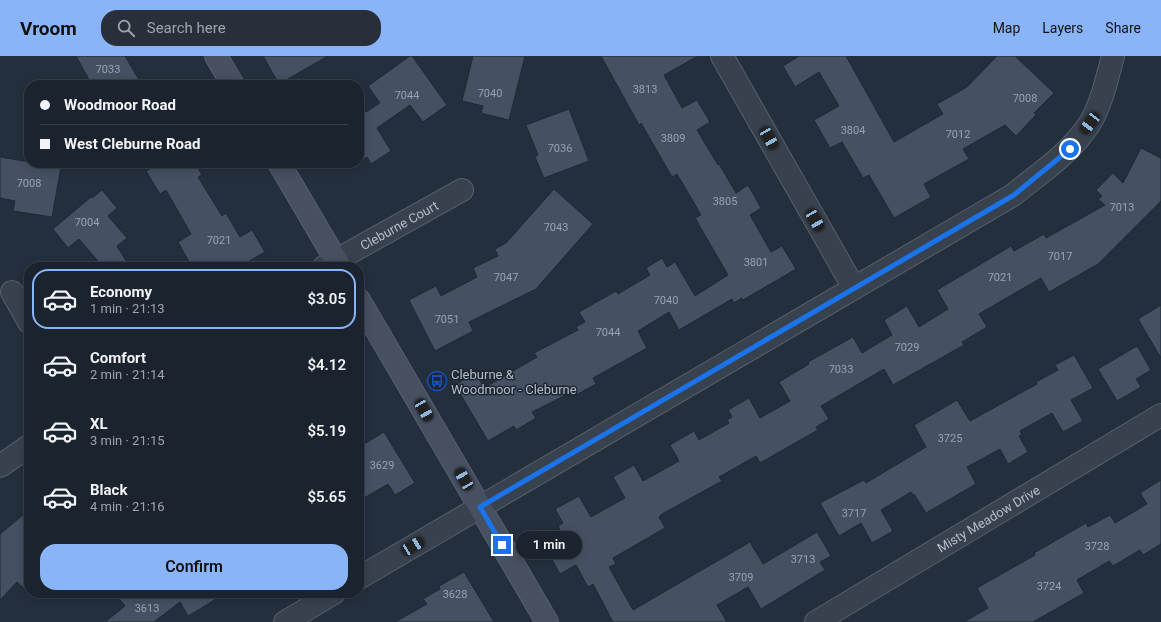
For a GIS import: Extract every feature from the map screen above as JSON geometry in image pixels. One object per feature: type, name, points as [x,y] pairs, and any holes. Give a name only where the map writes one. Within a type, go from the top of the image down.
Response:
[{"type":"street","points":[[216,56],[230,80]]},
{"type":"street","points":[[722,56],[854,288]]},
{"type":"street","points":[[364,575],[1014,195],[1070,149],[1090,123],[1102,94],[1113,56]]},
{"type":"street","points":[[282,168],[331,262]]},
{"type":"street","name":"Cleburne Court","points":[[338,262],[462,190]]},
{"type":"street","points":[[12,292],[24,313]]},
{"type":"street","points":[[364,309],[547,622]]},
{"type":"street","name":"Misty Meadow Drive","points":[[816,622],[1161,415]]},
{"type":"street","points":[[0,466],[24,449]]},
{"type":"street","points":[[285,622],[326,598]]},
{"type":"building","points":[[76,56],[125,56],[139,80],[89,80]]},
{"type":"building","points":[[263,56],[328,56],[286,80],[277,80]]},
{"type":"building","points":[[412,56],[447,105],[423,122],[410,105],[377,128],[391,151],[371,164],[367,157],[364,159],[364,109],[366,112],[380,103],[368,86]]},
{"type":"building","points":[[473,56],[525,56],[509,120],[481,113],[483,106],[462,101]]},
{"type":"building","points":[[601,56],[698,56],[664,75],[682,108],[697,100],[710,122],[697,130],[736,193],[748,185],[761,208],[750,215],[771,252],[782,246],[796,269],[743,300],[742,298],[734,303],[732,299],[679,330],[669,312],[638,331],[647,348],[593,378],[596,384],[576,395],[574,391],[532,412],[536,418],[516,430],[514,426],[488,441],[455,385],[476,372],[484,388],[537,357],[534,353],[578,330],[576,327],[585,322],[579,312],[616,291],[618,294],[650,275],[646,268],[662,258],[667,267],[675,262],[695,296],[728,275],[695,218],[701,215],[677,174],[672,177],[641,123],[639,125]]},
{"type":"building","points":[[799,56],[846,56],[894,142],[943,114],[937,104],[967,87],[997,56],[1015,56],[1054,93],[1034,113],[1036,115],[1016,136],[1005,125],[963,149],[969,159],[924,184],[931,197],[894,218],[869,175],[863,178],[842,142],[830,148],[814,120],[839,106],[819,72],[795,87],[783,66]]},
{"type":"building","points":[[569,109],[589,161],[544,178],[535,157],[538,155],[526,125]]},
{"type":"building","points":[[1141,148],[1161,158],[1161,201],[1098,264],[1049,292],[1041,278],[979,314],[987,327],[962,342],[964,345],[893,385],[884,369],[821,406],[829,419],[816,427],[818,430],[760,463],[756,456],[719,477],[722,481],[662,514],[659,517],[665,528],[613,558],[616,564],[609,567],[633,610],[750,542],[763,564],[817,532],[831,556],[820,562],[825,570],[761,609],[748,587],[717,605],[727,622],[613,622],[593,584],[588,587],[576,565],[560,574],[541,540],[560,529],[558,526],[563,523],[555,509],[579,496],[591,517],[625,498],[613,477],[634,465],[643,481],[679,461],[670,445],[694,431],[699,440],[729,423],[727,420],[732,417],[728,410],[749,398],[760,418],[790,401],[779,382],[809,364],[808,362],[853,337],[862,353],[892,335],[884,320],[907,306],[919,327],[948,309],[937,290],[1011,246],[1014,251],[1044,234],[1046,238],[1105,205],[1098,199],[1102,196],[1096,190],[1113,173],[1123,183]]},
{"type":"building","points":[[0,157],[24,161],[24,168],[61,168],[52,217],[13,211],[15,201],[0,198]]},
{"type":"building","points":[[151,168],[198,168],[202,175],[198,177],[222,216],[226,213],[240,237],[252,230],[265,252],[248,262],[189,262],[178,242],[191,234],[166,190],[160,194],[146,171]]},
{"type":"building","points":[[554,189],[593,224],[536,289],[469,322],[473,331],[435,351],[409,300],[436,286],[441,296],[477,277],[473,268],[498,256],[495,249],[506,243]]},
{"type":"building","points":[[102,190],[117,208],[108,216],[127,238],[117,246],[127,262],[99,262],[79,239],[68,248],[53,229],[91,197],[92,198]]},
{"type":"building","points":[[1161,305],[1161,358],[1138,319]]},
{"type":"building","points":[[1137,346],[1151,370],[1136,379],[1141,387],[1117,401],[1098,369]]},
{"type":"building","points":[[1074,355],[1093,388],[1071,400],[1083,421],[1063,432],[1052,413],[1020,431],[1022,435],[1019,436],[1028,452],[1008,464],[1000,449],[967,467],[976,484],[926,513],[914,494],[913,495],[911,492],[881,510],[893,531],[872,543],[861,523],[839,536],[820,503],[864,480],[866,483],[926,447],[914,425],[957,400],[970,421],[1037,384],[1036,382],[1058,370],[1055,365]]},
{"type":"building","points":[[384,432],[415,483],[395,495],[388,484],[364,498],[364,444]]},
{"type":"building","points":[[1161,480],[1161,544],[1143,555],[1140,550],[1113,566],[1109,561],[1077,580],[1084,593],[1033,622],[964,622],[988,608],[977,588],[1035,555],[1034,553],[1086,523],[1088,527],[1110,515],[1115,523],[1147,504],[1140,493]]},
{"type":"building","points":[[24,514],[24,588],[17,582],[0,600],[0,534]]},
{"type":"building","points":[[464,572],[494,622],[395,622],[427,604],[423,599],[440,589],[439,586]]},
{"type":"building","points":[[118,598],[218,598],[188,616],[180,602],[154,622],[105,622],[125,606]]},
{"type":"place","name":"Cleburne & Woodmoor - Cleburne","points":[[437,381]]},
{"type":"route","points":[[502,545],[480,507],[1014,195],[1070,149]]}]
